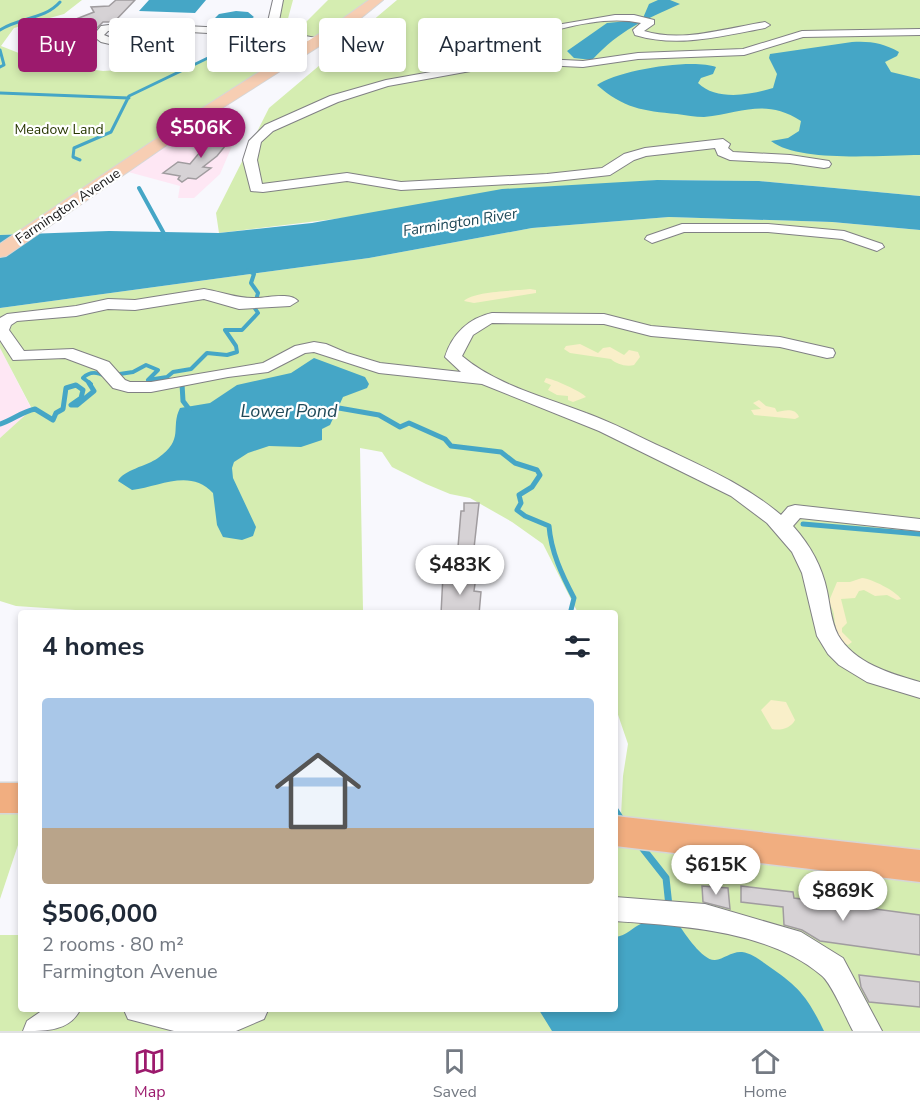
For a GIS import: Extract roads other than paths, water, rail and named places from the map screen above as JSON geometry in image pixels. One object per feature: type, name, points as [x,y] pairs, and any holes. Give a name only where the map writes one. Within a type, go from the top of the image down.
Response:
[{"type":"highway","points":[[0,798],[18,798]]},
{"type":"highway","points":[[631,833],[920,866]]},
{"type":"main road","name":"Farmington Avenue","points":[[0,252],[195,119],[377,0]]},
{"type":"street","points":[[274,18],[278,0]]},
{"type":"street","points":[[562,27],[626,17],[650,22],[638,30],[639,33],[663,37],[695,36],[765,25]]},
{"type":"street","points":[[824,164],[790,159],[730,156],[723,152],[721,147],[723,143],[645,152],[629,157],[605,172],[547,178],[401,186],[347,177],[256,188],[250,160],[253,147],[286,134],[288,119],[334,99],[386,83],[498,63],[524,61],[583,64],[638,56],[744,52],[802,34],[920,32]]},
{"type":"street","points":[[307,38],[318,40]]},
{"type":"street","points":[[652,239],[682,228],[768,228],[844,235],[877,247]]},
{"type":"street","points":[[290,301],[239,304],[219,296],[204,294],[135,305],[108,304],[76,311],[13,317],[4,322],[1,330],[19,356],[67,353],[103,366],[119,384],[128,387],[151,387],[267,367],[301,349],[320,347],[341,357],[379,368],[486,379]]},
{"type":"street","points":[[827,353],[780,342],[651,334],[599,317],[528,321],[484,319],[477,323],[454,350],[453,357],[459,364],[486,379],[597,423],[716,481],[759,507],[789,519],[920,525]]},
{"type":"street","points":[[789,519],[811,568],[822,622],[827,635],[839,651],[848,661],[869,674],[920,690]]},
{"type":"street","points":[[618,909],[705,916],[791,941],[833,967],[868,1031]]},
{"type":"street","points":[[38,1031],[63,1012]]},
{"type":"street","points":[[148,1012],[188,1020],[218,1022],[239,1019],[252,1012]]},
{"type":"street","points":[[250,1031],[255,1012]]},
{"type":"water","points":[[149,0],[206,0],[195,13],[139,11]]},
{"type":"water","points":[[658,0],[670,0],[680,4],[623,33],[592,60],[574,58],[567,51],[607,23],[643,18],[649,4]]},
{"type":"water","points":[[236,11],[248,12],[254,17],[215,18],[219,14]]},
{"type":"water","points":[[852,42],[888,46],[899,52],[897,56],[885,62],[891,72],[920,79],[920,155],[842,156],[801,152],[784,148],[771,141],[788,138],[799,131],[801,121],[776,110],[754,109],[704,117],[654,111],[634,107],[616,99],[597,85],[637,70],[691,64],[716,67],[713,74],[701,78],[698,83],[705,89],[734,95],[755,93],[773,88],[777,74],[769,58],[770,54]]},
{"type":"water","name":"Farmington River","points":[[657,180],[759,181],[920,196],[920,230],[832,222],[669,217],[532,228],[369,258],[0,308],[0,235],[109,231],[219,233],[312,223],[502,189]]},
{"type":"water","name":"Lower Pond","points":[[314,358],[365,377],[369,384],[367,388],[343,397],[330,425],[322,429],[322,440],[301,447],[269,446],[248,453],[234,462],[233,478],[256,527],[253,536],[242,540],[223,537],[217,525],[213,493],[204,486],[184,480],[132,490],[118,481],[125,474],[153,461],[166,451],[174,439],[180,408],[210,403],[237,385],[291,373]]},
{"type":"water","points":[[643,923],[679,925],[695,946],[710,959],[715,960],[738,952],[755,957],[801,993],[824,1031],[552,1031],[540,1012],[618,1012],[618,936]]},
{"type":"waterway","points":[[0,30],[47,12],[60,2]]},
{"type":"waterway","points":[[0,50],[4,65],[0,67]]},
{"type":"waterway","points":[[128,98],[207,58]]},
{"type":"waterway","points":[[0,93],[128,98]]},
{"type":"waterway","points":[[80,160],[73,157],[74,148],[111,132],[128,98]]},
{"type":"waterway","points":[[139,188],[167,239]]},
{"type":"waterway","points":[[113,375],[133,372],[146,365],[158,370],[148,380],[167,377],[173,372],[191,369],[207,353],[227,355],[237,352],[236,346],[225,330],[242,330],[258,313],[254,307],[258,293],[251,283],[254,274],[248,270]]},
{"type":"waterway","points":[[91,384],[83,378],[88,374],[105,376]]},
{"type":"waterway","points":[[0,424],[35,409],[53,420],[56,413],[63,409],[66,388],[76,385],[83,390],[81,398],[71,405],[77,405],[94,391],[89,383]]},
{"type":"waterway","points":[[182,384],[183,401],[189,409]]},
{"type":"waterway","points":[[333,407],[379,415],[400,427],[409,423],[445,439],[451,446],[501,452],[515,463],[537,470],[540,475],[532,487],[519,495],[521,503],[517,510],[549,526],[561,572],[574,598],[571,610]]},
{"type":"waterway","points":[[803,524],[920,534]]},
{"type":"waterway","points":[[618,815],[622,821]]},
{"type":"waterway","points":[[640,845],[666,878],[669,906]]},
{"type":"park label","name":"Meadow Land","points":[[59,129]]}]
